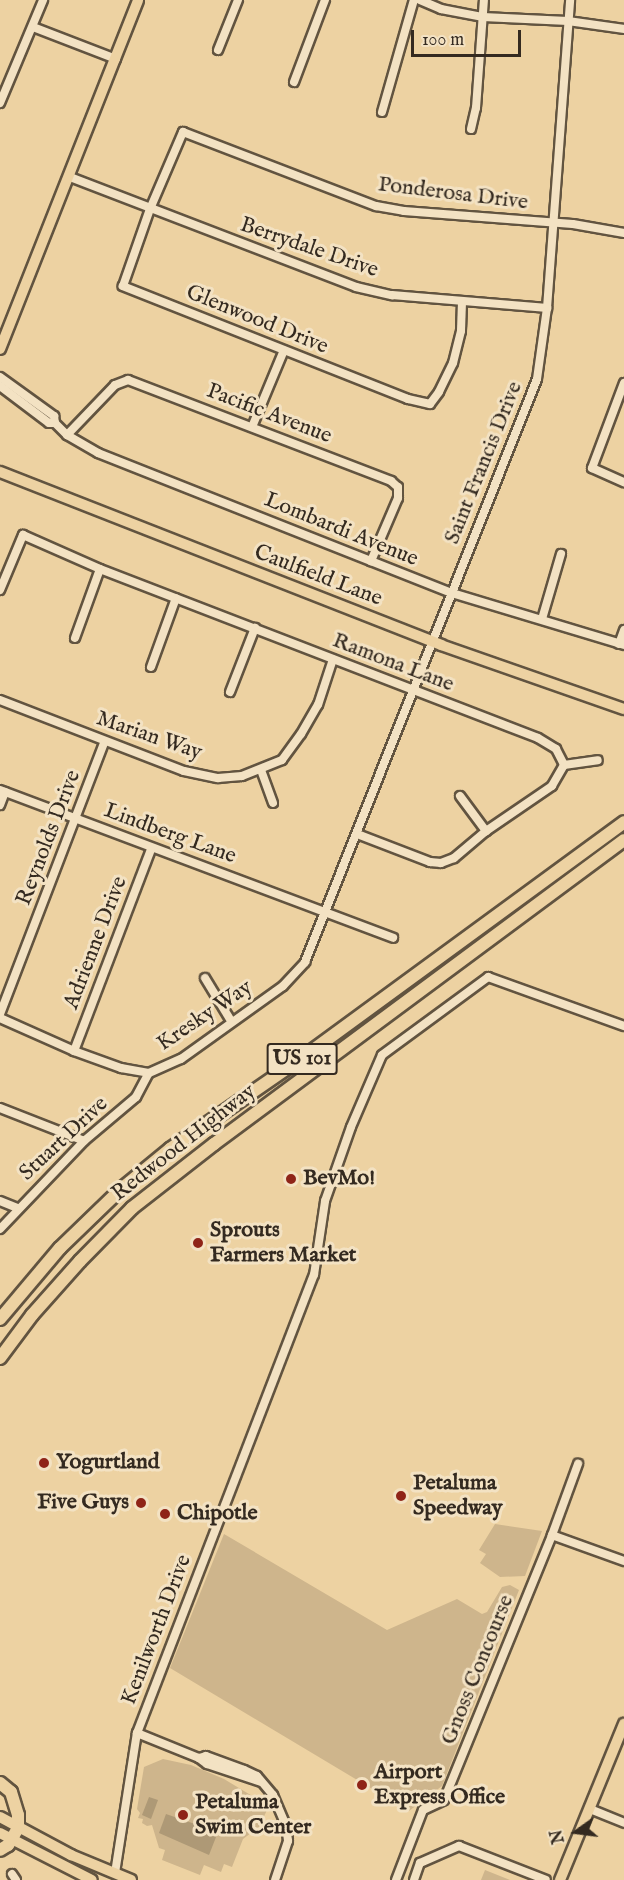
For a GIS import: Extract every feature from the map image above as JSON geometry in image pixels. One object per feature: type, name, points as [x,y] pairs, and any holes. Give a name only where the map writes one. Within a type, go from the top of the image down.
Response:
[{"type":"highway","name":"Redwood Highway","points":[[0,1319],[60,1248],[119,1191],[170,1149],[312,1052],[624,822]]},
{"type":"highway","name":"Redwood Highway","points":[[0,1358],[64,1279],[132,1208],[214,1144],[623,841]]},
{"type":"highway","points":[[0,1783],[11,1792],[15,1800],[18,1828],[12,1840],[0,1850]]},
{"type":"main road","points":[[0,349],[70,177],[138,0]]},
{"type":"main road","name":"Caulfield Lane","points":[[0,472],[431,641],[624,708]]},
{"type":"main road","points":[[560,1880],[624,1724]]},
{"type":"main road","points":[[0,1817],[71,1855],[131,1880]]},
{"type":"main road","points":[[0,1833],[87,1879]]},
{"type":"street","points":[[0,103],[43,0]]},
{"type":"street","points":[[218,50],[238,0]]},
{"type":"street","points":[[294,82],[326,0]]},
{"type":"street","points":[[382,112],[414,0]]},
{"type":"street","points":[[420,0],[441,9],[483,16],[568,21],[624,29]]},
{"type":"street","points":[[471,129],[476,108],[484,0]]},
{"type":"street","name":"Saint Francis Drive","points":[[326,914],[431,641],[537,379],[547,308],[570,0]]},
{"type":"street","points":[[33,27],[116,59]]},
{"type":"street","name":"Ponderosa Drive","points":[[183,132],[376,206],[404,211],[605,227],[624,233]]},
{"type":"street","name":"Glenwood Drive","points":[[183,132],[150,209],[123,286],[408,399],[429,404],[439,392],[453,363],[461,331],[462,302]]},
{"type":"street","name":"Berrydale Drive","points":[[70,177],[356,287],[392,295],[547,308]]},
{"type":"street","points":[[252,427],[284,350]]},
{"type":"street","name":"Lombardi Avenue","points":[[0,377],[54,416],[55,423],[67,435],[98,453],[452,593],[621,644]]},
{"type":"street","name":"Pacific Avenue","points":[[67,435],[115,385],[128,380],[391,481],[398,487],[398,498],[371,561]]},
{"type":"street","points":[[624,383],[592,468],[624,482]]},
{"type":"street","name":"Lombardi Avenue","points":[[0,386],[49,423],[55,423]]},
{"type":"street","name":"Ramona Lane","points":[[0,590],[23,535],[100,569],[538,738],[556,749],[564,765]]},
{"type":"street","points":[[542,619],[561,554]]},
{"type":"street","points":[[75,638],[100,569]]},
{"type":"street","points":[[151,667],[176,598]]},
{"type":"street","points":[[230,692],[255,628]]},
{"type":"street","points":[[621,644],[624,630]]},
{"type":"street","name":"Marian Way","points":[[0,700],[184,771],[218,778],[242,776],[282,760],[318,705],[333,659]]},
{"type":"street","name":"Reynolds Drive","points":[[0,1016],[105,741]]},
{"type":"street","points":[[357,834],[430,862],[441,863],[454,858],[486,831],[552,786],[564,765],[598,760]]},
{"type":"street","points":[[261,770],[273,803]]},
{"type":"street","points":[[0,805],[3,791]]},
{"type":"street","name":"Lindberg Lane","points":[[3,791],[151,849],[252,884],[393,938]]},
{"type":"street","points":[[460,796],[486,831]]},
{"type":"street","name":"Adrienne Drive","points":[[74,1051],[151,849]]},
{"type":"street","name":"Kresky Way","points":[[0,1016],[74,1051],[121,1068],[149,1073],[181,1059],[231,1020],[283,986],[305,962],[326,914]]},
{"type":"street","name":"Kenilworth Drive","points":[[115,1873],[137,1733],[314,1275],[325,1201],[351,1127],[382,1055],[488,977],[624,1026]]},
{"type":"street","points":[[205,978],[231,1020]]},
{"type":"street","name":"Stuart Drive","points":[[0,1229],[17,1208],[84,1141],[136,1097],[149,1073]]},
{"type":"street","points":[[0,1108],[84,1141]]},
{"type":"street","points":[[0,1201],[17,1208]]},
{"type":"street","name":"Gnoss Concourse","points":[[396,1880],[423,1810],[444,1800],[552,1535],[578,1464]]},
{"type":"street","points":[[552,1535],[624,1562]]},
{"type":"street","points":[[137,1733],[199,1758],[207,1764],[263,1783],[280,1807],[288,1841],[275,1880]]},
{"type":"street","points":[[590,1809],[624,1823]]},
{"type":"street","points":[[404,1858],[420,1863],[459,1846],[546,1880]]},
{"type":"street","points":[[414,1880],[420,1863]]},
{"type":"shaded area","points":[[495,1524],[542,1531],[525,1576],[500,1577],[480,1563],[486,1554],[479,1550]]},
{"type":"shaded area","points":[[224,1534],[387,1630],[457,1599],[482,1614],[487,1612],[502,1587],[510,1585],[519,1590],[442,1786],[409,1811],[170,1668]]},
{"type":"shaded area","name":"Petaluma Swim Center","points":[[163,1759],[191,1765],[224,1779],[264,1803],[267,1810],[259,1827],[243,1839],[232,1867],[224,1864],[221,1872],[204,1865],[200,1875],[162,1860],[165,1850],[159,1848],[152,1825],[147,1826],[142,1823],[143,1819],[138,1818],[140,1813],[137,1809],[144,1767]]},
{"type":"shaded area","name":"Petaluma Swim Center","points":[[149,1797],[158,1800],[151,1819],[142,1815]]},
{"type":"shaded area","name":"Petaluma Swim Center","points":[[166,1814],[218,1832],[209,1855],[159,1833]]},
{"type":"shaded area","points":[[485,1870],[510,1880],[481,1880]]},
{"type":"place","name":"BevMo!","points":[[291,1179]]},
{"type":"place","name":"Sprouts Farmers Market","points":[[198,1243]]},
{"type":"place","name":"Yogurtland","points":[[44,1463]]},
{"type":"place","name":"Petaluma Speedway","points":[[401,1496]]},
{"type":"place","name":"Five Guys","points":[[141,1503]]},
{"type":"place","name":"Chipotle","points":[[165,1514]]},
{"type":"place","name":"Airport Express Office","points":[[362,1785]]},
{"type":"place","name":"Petaluma Swim Center","points":[[183,1815]]}]
